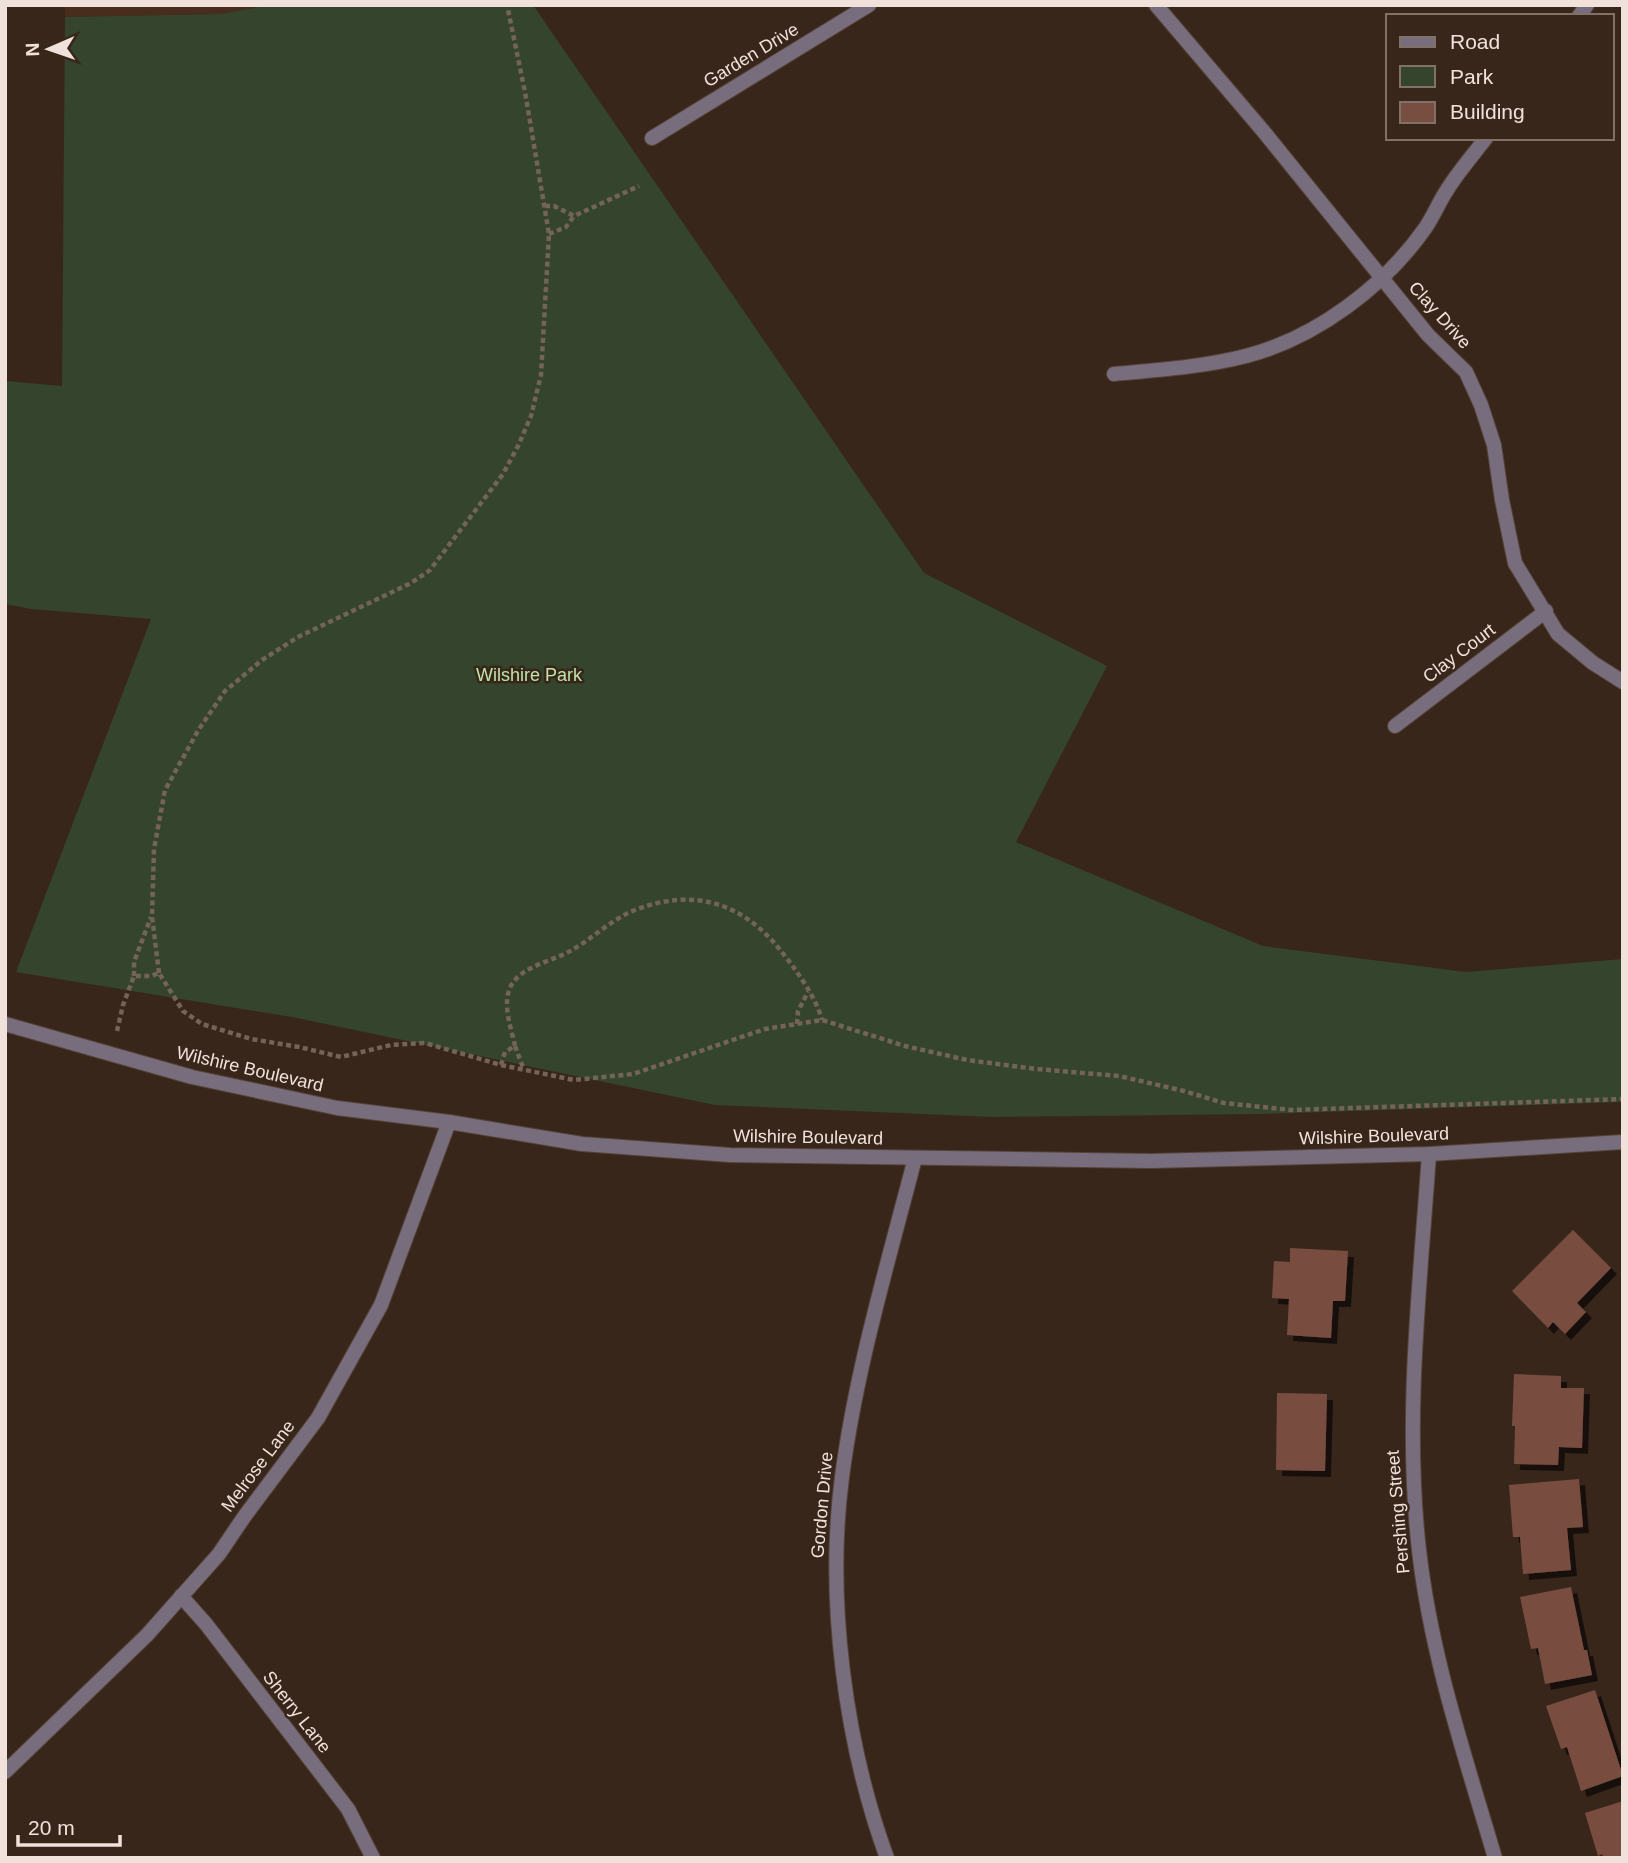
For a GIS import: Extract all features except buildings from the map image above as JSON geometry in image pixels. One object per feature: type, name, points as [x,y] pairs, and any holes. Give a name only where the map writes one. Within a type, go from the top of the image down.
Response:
[{"type":"street","name":"Garden Drive","points":[[652,138],[869,5]]},
{"type":"street","name":"Clay Drive","points":[[1156,5],[1264,132],[1428,335],[1466,372],[1481,405],[1494,445],[1515,563],[1558,634],[1593,663],[1623,682]]},
{"type":"street","points":[[1114,374],[1199,366],[1248,356],[1295,338],[1343,310],[1382,278],[1425,228],[1448,188],[1484,140]]},
{"type":"street","name":"Clay Court","points":[[1395,726],[1546,611]]},
{"type":"street","name":"Wilshire Boulevard","points":[[5,1024],[205,1079],[337,1108],[449,1122],[582,1144],[730,1155],[1151,1161],[1429,1154],[1623,1142]]},
{"type":"street","name":"Melrose Lane","points":[[5,1772],[147,1635],[219,1554],[318,1418],[381,1305],[449,1122]]},
{"type":"street","name":"Pershing Street","points":[[1429,1154],[1412,1389],[1411,1438],[1419,1550],[1441,1676],[1494,1858]]},
{"type":"street","name":"Gordon Drive","points":[[887,1858],[856,1749],[841,1659],[836,1569],[841,1480],[855,1391],[915,1158]]},
{"type":"street","name":"Sherry Lane","points":[[181,1596],[206,1624],[348,1809],[373,1858]]},
{"type":"path","points":[[507,5],[549,234],[541,375],[531,416],[503,474],[430,570],[411,583],[298,637],[262,660],[225,691],[199,729],[165,790],[154,849],[152,916],[159,973],[183,1011],[202,1024],[251,1039],[299,1046],[341,1057],[391,1045],[425,1043],[501,1065],[574,1080],[633,1074],[765,1029],[822,1020],[905,1046],[967,1060],[1119,1076],[1237,1105],[1291,1110],[1623,1099]]},
{"type":"path","points":[[549,234],[566,227],[574,216],[639,186]]},
{"type":"path","points":[[545,206],[554,206],[574,216]]},
{"type":"path","points":[[524,1070],[515,1046],[507,1010],[512,984],[522,974],[568,953],[634,910],[667,902],[688,899],[714,902],[735,911],[773,941],[789,961],[820,1010],[822,1020]]},
{"type":"path","points":[[123,1005],[134,976],[134,962],[152,916]]},
{"type":"path","points":[[134,976],[159,973]]},
{"type":"path","points":[[797,1024],[798,1011],[808,991]]},
{"type":"path","points":[[501,1065],[505,1052],[515,1046]]},
{"type":"shaded area","points":[[65,5],[269,5],[221,14],[65,17]]},
{"type":"green space","name":"Wilshire Park","points":[[269,5],[533,5],[924,573],[1107,666],[1016,842],[1263,946],[1466,972],[1623,959],[1623,1102],[1259,1114],[992,1117],[715,1105],[292,1017],[16,972],[151,619],[31,609],[5,604],[5,381],[62,386],[65,17],[221,14]]}]
